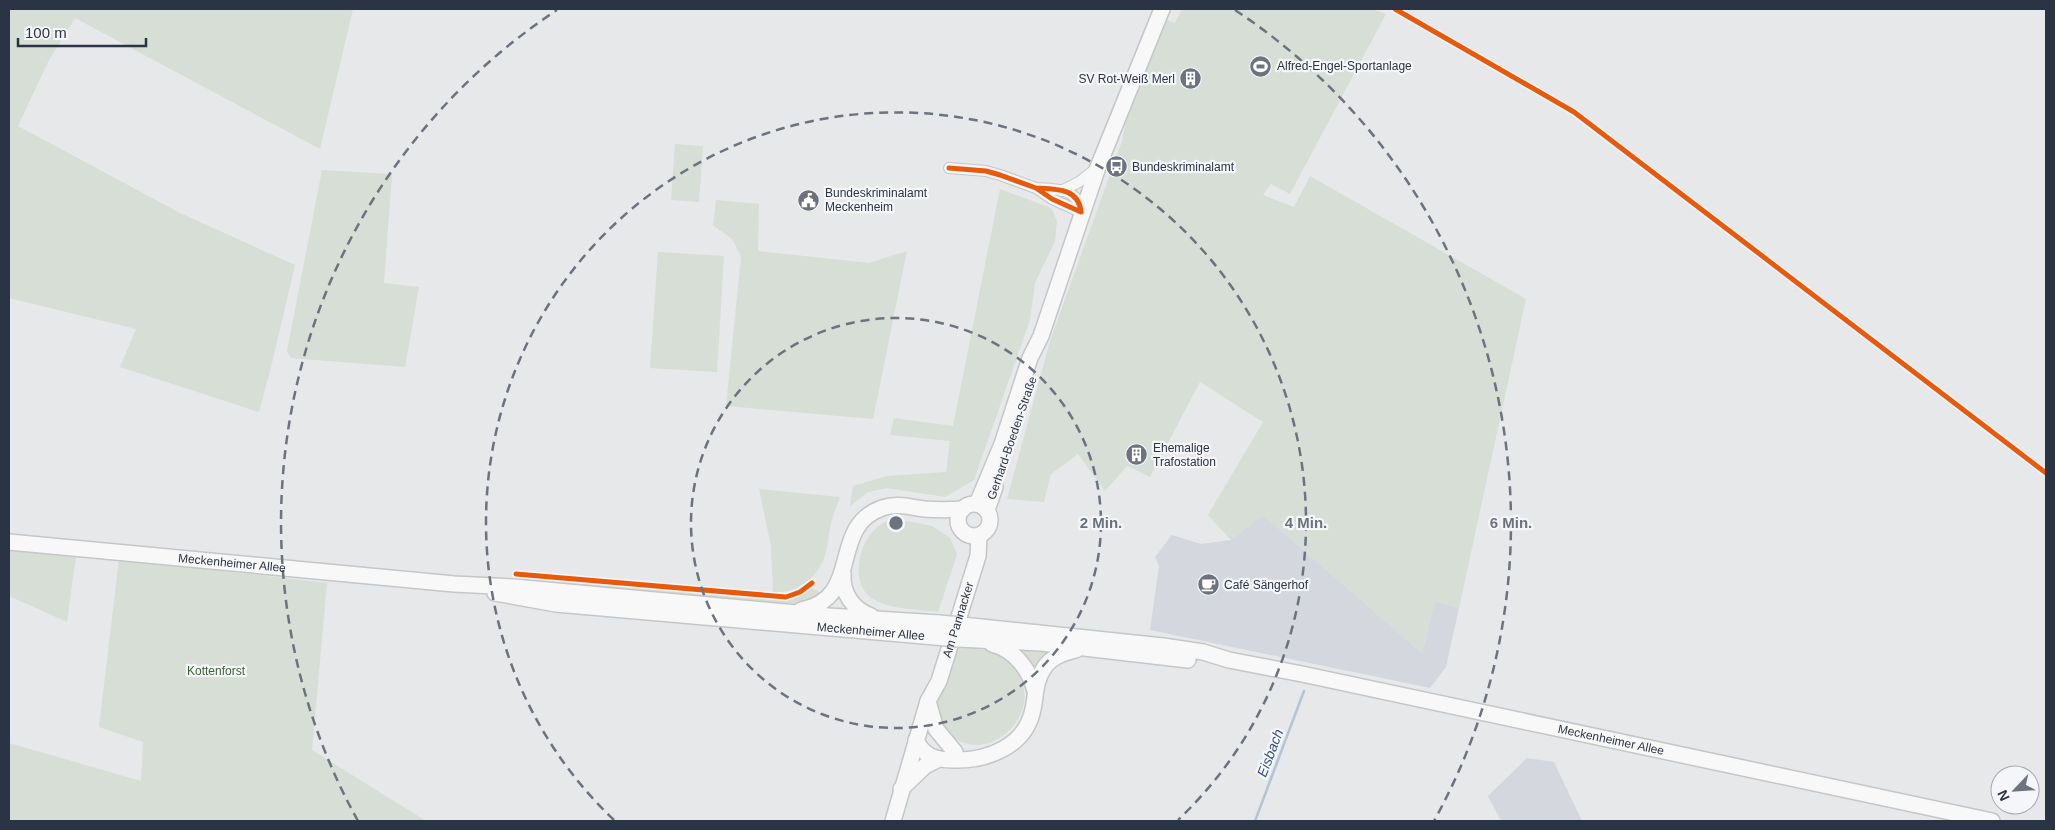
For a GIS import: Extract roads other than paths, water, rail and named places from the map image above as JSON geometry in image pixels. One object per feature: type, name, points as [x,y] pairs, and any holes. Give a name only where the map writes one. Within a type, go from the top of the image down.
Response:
[{"type":"main road","name":"Gerhard-Boeden-Straße","points":[[976,508],[990,523],[988,529],[969,532],[958,519],[976,508],[1025,408],[1038,360],[1041,336],[1081,212],[1162,9]]},
{"type":"main road","points":[[795,612],[808,609],[830,596],[840,582],[852,535],[871,514],[882,508],[895,505],[948,510],[976,508]]},
{"type":"main road","points":[[923,509],[969,532]]},
{"type":"main road","name":"Am Pannacker","points":[[893,821],[928,700],[929,680],[968,556],[969,532]]},
{"type":"main road","name":"Meckenheimer Allee","points":[[9,542],[454,584],[513,592],[874,618],[964,635],[1209,662],[1229,660]]},
{"type":"main road","points":[[844,570],[844,589],[851,602],[863,613],[874,618]]},
{"type":"main road","name":"Meckenheimer Allee","points":[[513,592],[556,604],[937,630]]},
{"type":"main road","points":[[964,635],[999,646],[1010,652],[1027,671],[1035,691]]},
{"type":"main road","name":"Meckenheimer Allee","points":[[964,635],[1163,646],[1203,652],[1229,660],[1413,697],[1992,821]]},
{"type":"main road","points":[[916,740],[923,752],[939,759],[966,760],[983,757],[1006,748],[1021,734],[1032,715],[1035,691],[1041,673],[1049,662],[1065,653],[1084,648]]},
{"type":"main road","points":[[928,700],[936,729],[955,752]]},
{"type":"main road","points":[[916,740],[955,752],[983,757]]},
{"type":"main road","points":[[901,789],[925,766],[939,759]]},
{"type":"street","points":[[1061,191],[1074,185],[1098,167]]},
{"type":"street","points":[[949,168],[993,173],[1036,188],[1061,191],[1077,197],[1081,212]]},
{"type":"street","points":[[1036,188],[1052,199],[1081,212]]},
{"type":"waterway","name":"Eisbach","points":[[1255,821],[1304,691]]},
{"type":"place","name":"Alfred-Engel-Sportanlage","points":[[1261,66]]},
{"type":"place","name":"SV Rot-Weiß Merl","points":[[1191,79]]},
{"type":"place","name":"Bundeskriminalamt","points":[[1116,167]]},
{"type":"place","name":"Bundeskriminalamt Meckenheim","points":[[809,200]]},
{"type":"place","name":"Ehemalige Trafostation","points":[[1137,455]]},
{"type":"place","name":"Café Sängerhof","points":[[1208,585]]},
{"type":"park label","name":"Kottenforst","points":[[216,671]]}]
